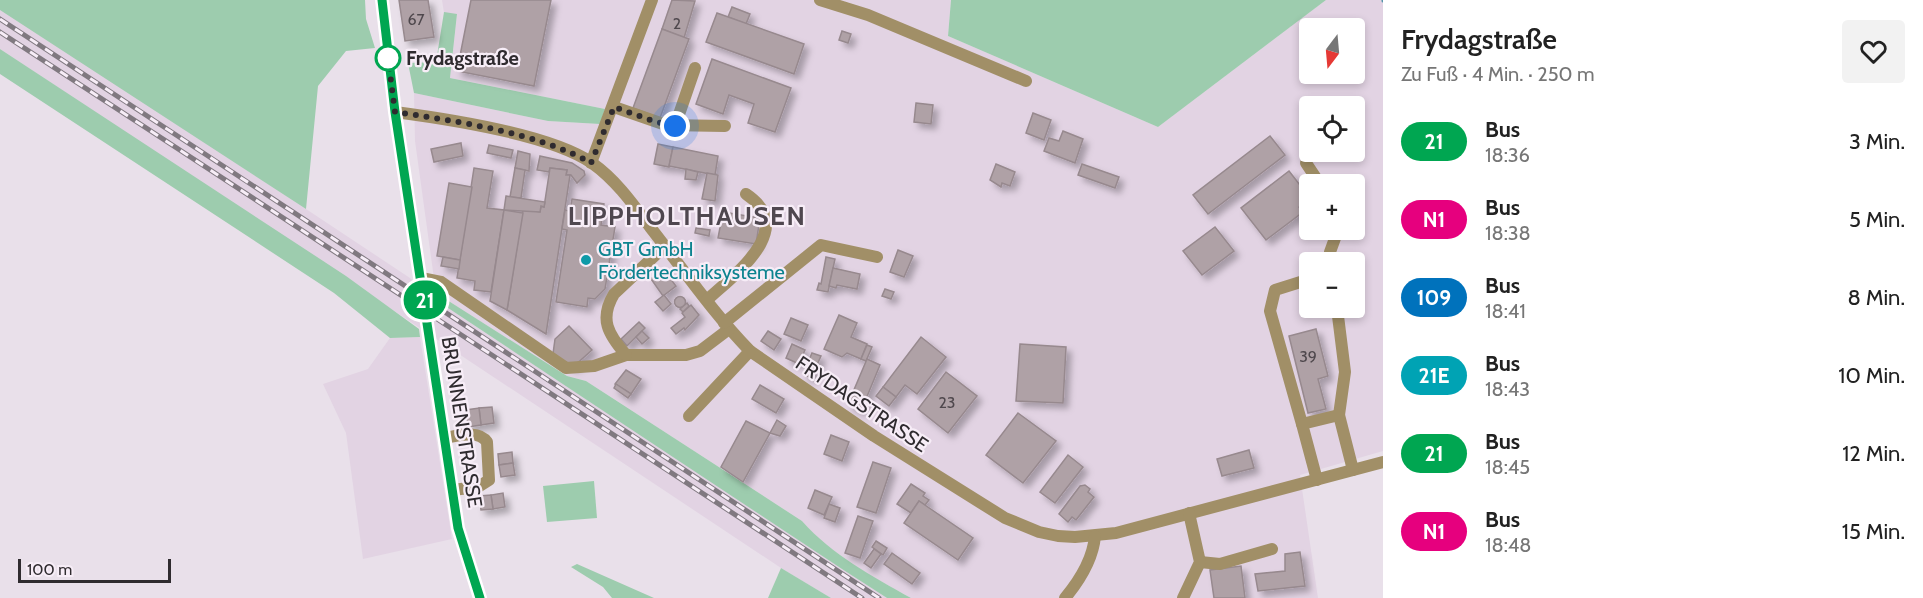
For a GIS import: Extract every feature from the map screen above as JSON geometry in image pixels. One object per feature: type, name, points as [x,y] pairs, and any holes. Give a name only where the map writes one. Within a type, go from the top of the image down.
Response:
[{"type":"street","name":"BRUNNENSTRASSE","points":[[382,0],[395,112],[422,278],[452,490],[463,548],[480,598]]},
{"type":"street","points":[[591,163],[614,107],[652,0]]},
{"type":"street","points":[[820,0],[867,15],[1026,81]]},
{"type":"street","points":[[675,126],[695,68]]},
{"type":"street","points":[[614,107],[656,122],[675,126],[724,126]]},
{"type":"street","name":"FRYDAGSTRASSE","points":[[395,112],[438,118],[552,144],[591,163],[623,192],[727,326],[750,351],[874,436],[1005,518],[1039,532],[1058,536],[1095,536],[1383,462]]},
{"type":"street","points":[[1305,163],[1313,174]]},
{"type":"street","points":[[707,300],[752,258],[763,238],[766,217],[762,208],[746,194]]},
{"type":"street","points":[[422,278],[441,282],[566,368],[594,366],[626,355],[686,355],[700,351],[821,245],[877,257]]},
{"type":"street","points":[[626,355],[608,334],[605,316],[609,304],[614,294],[665,246]]},
{"type":"street","points":[[1299,282],[1275,290],[1270,311],[1317,480]]},
{"type":"street","points":[[1338,318],[1345,372],[1339,415],[1353,470]]},
{"type":"street","points":[[689,416],[750,351]]},
{"type":"street","points":[[1302,424],[1339,415]]},
{"type":"street","points":[[444,438],[474,434],[480,435],[487,442],[489,480],[478,487],[452,490]]},
{"type":"street","points":[[1183,598],[1200,562],[1189,513]]},
{"type":"street","points":[[1071,595],[1090,557],[1095,536]]},
{"type":"street","points":[[1200,562],[1220,564],[1272,549]]},
{"type":"shaded area","points":[[442,0],[951,0],[948,36],[1158,127],[1299,20],[1299,84],[1365,84],[1365,18],[1302,18],[1326,0],[1383,0],[1383,451],[1300,475],[1318,598],[911,598],[864,572],[819,540],[802,521],[586,381],[567,376],[436,293],[415,141],[414,93],[548,121],[600,124],[605,109],[450,78],[457,15],[444,13]]},
{"type":"shaded area","points":[[0,8],[410,278],[436,300],[887,598],[831,598],[781,568],[0,49]]},
{"type":"shaded area","points":[[420,337],[452,539],[363,559],[346,433],[323,384],[368,369],[390,338]]},
{"type":"green space","points":[[0,0],[365,0],[366,19],[375,48],[346,51],[318,86],[306,209],[0,10]]},
{"type":"green space","points":[[951,0],[1326,0],[1299,18],[1299,20],[1158,127],[948,36]]},
{"type":"green space","points":[[444,12],[457,14],[450,78],[605,109],[600,124],[548,121],[414,93],[408,63],[436,62]]},
{"type":"green space","points":[[0,49],[346,276],[419,329],[420,337],[390,338],[334,293],[0,74]]},
{"type":"green space","points":[[436,293],[567,376],[586,381],[802,521],[839,555],[911,598],[887,598],[436,300]]},
{"type":"green space","points":[[594,481],[597,518],[547,522],[543,486]]},
{"type":"green space","points":[[577,564],[654,598],[612,598],[603,587],[571,567]]},
{"type":"green space","points":[[781,568],[831,598],[768,598]]},
{"type":"building","points":[[399,0],[428,0],[434,37],[405,41]]},
{"type":"building","points":[[471,0],[551,0],[534,86],[457,71]]},
{"type":"building","points":[[672,0],[695,1],[684,38],[662,29]]},
{"type":"building","points":[[732,7],[750,14],[746,24],[728,17]]},
{"type":"building","points":[[717,13],[804,44],[794,74],[706,42]]},
{"type":"building","points":[[662,29],[689,39],[660,118],[633,108]]},
{"type":"building","points":[[842,31],[851,34],[848,43],[839,40]]},
{"type":"building","points":[[712,59],[791,88],[775,132],[748,123],[754,104],[729,95],[723,114],[696,104]]},
{"type":"building","points":[[916,103],[933,105],[931,124],[914,122]]},
{"type":"building","points":[[1033,113],[1051,120],[1044,140],[1026,133]]},
{"type":"building","points":[[1063,131],[1083,139],[1075,163],[1044,151],[1049,138],[1059,141]]},
{"type":"building","points":[[1270,136],[1285,155],[1208,214],[1193,195]]},
{"type":"building","points":[[461,143],[463,156],[434,162],[431,149]]},
{"type":"building","points":[[658,144],[673,147],[669,167],[654,164]]},
{"type":"building","points":[[489,145],[513,150],[511,158],[487,153]]},
{"type":"building","points":[[673,147],[718,156],[715,175],[669,166]]},
{"type":"building","points":[[518,151],[530,154],[529,171],[515,168]]},
{"type":"building","points":[[540,156],[572,163],[584,171],[585,175],[577,183],[571,175],[566,175],[567,170],[550,168],[549,172],[537,170]]},
{"type":"building","points":[[996,164],[1015,172],[1010,186],[1002,183],[1001,187],[990,180]]},
{"type":"building","points":[[1082,164],[1119,177],[1115,188],[1078,175]]},
{"type":"building","points":[[474,168],[493,171],[487,208],[504,210],[491,292],[474,290],[475,281],[457,278]]},
{"type":"building","points":[[515,168],[525,170],[521,198],[510,197]]},
{"type":"building","points":[[550,168],[567,170],[566,175],[570,175],[546,334],[507,310],[523,209],[540,212],[541,206],[544,207]]},
{"type":"building","points":[[686,169],[698,172],[696,180],[685,179]]},
{"type":"building","points":[[1289,171],[1299,184],[1299,215],[1266,240],[1241,208]]},
{"type":"building","points":[[707,173],[718,175],[715,201],[702,199]]},
{"type":"building","points":[[449,183],[472,187],[460,260],[437,256]]},
{"type":"building","points":[[506,196],[545,202],[544,207],[541,206],[540,212],[504,210]]},
{"type":"building","name":"GBT GmbH Fördertechniksysteme","points":[[572,199],[604,204],[601,225],[615,227],[605,289],[595,299],[588,298],[587,307],[556,302],[567,230],[562,229],[565,210],[570,211]]},
{"type":"building","points":[[504,210],[523,213],[507,310],[490,301]]},
{"type":"building","points":[[723,212],[760,218],[756,244],[718,238]]},
{"type":"building","points":[[1215,227],[1234,251],[1202,275],[1183,251]]},
{"type":"building","points":[[696,228],[710,230],[709,236],[695,233]]},
{"type":"building","points":[[898,250],[913,256],[904,277],[890,272]]},
{"type":"building","points":[[443,257],[460,260],[459,269],[441,266]]},
{"type":"building","points":[[826,257],[835,259],[828,292],[817,290],[819,283],[821,284]]},
{"type":"building","points":[[833,268],[860,274],[857,289],[837,285],[836,288],[829,286]]},
{"type":"building","points":[[663,269],[676,286],[663,296],[651,279]]},
{"type":"building","points":[[885,289],[894,292],[891,299],[882,296]]},
{"type":"building","points":[[664,295],[671,304],[663,311],[655,302]]},
{"type":"building","points":[[680,296],[686,302],[680,308],[674,302]]},
{"type":"building","points":[[687,303],[689,306],[683,312],[680,309]]},
{"type":"building","points":[[691,305],[699,315],[685,330],[684,328],[676,334],[671,328],[685,317],[682,313]]},
{"type":"building","points":[[839,315],[857,323],[851,337],[867,344],[861,359],[847,353],[842,357],[824,349]]},
{"type":"building","points":[[791,318],[808,325],[801,341],[784,334]]},
{"type":"building","points":[[639,322],[645,328],[627,346],[621,339]]},
{"type":"building","points":[[569,326],[592,350],[573,367],[553,354],[555,339]]},
{"type":"building","points":[[1316,329],[1328,376],[1318,379],[1326,409],[1308,413],[1289,336]]},
{"type":"building","points":[[642,331],[649,338],[642,344],[636,337]]},
{"type":"building","points":[[768,331],[781,339],[774,350],[761,341]]},
{"type":"building","points":[[921,337],[946,357],[917,394],[905,385],[896,397],[883,387]]},
{"type":"building","points":[[792,344],[805,350],[799,364],[786,358]]},
{"type":"building","points":[[1020,344],[1066,347],[1063,403],[1016,401]]},
{"type":"building","points":[[867,345],[872,347],[866,361],[861,359]]},
{"type":"building","points":[[812,353],[821,356],[811,378],[803,374]]},
{"type":"building","points":[[867,359],[880,365],[861,411],[848,404]]},
{"type":"building","points":[[626,370],[641,379],[631,394],[615,384]]},
{"type":"building","points":[[946,372],[977,396],[948,433],[918,409]]},
{"type":"building","points":[[616,384],[631,394],[628,398],[614,388]]},
{"type":"building","points":[[760,385],[784,399],[776,413],[752,399]]},
{"type":"building","points":[[883,387],[896,397],[889,406],[876,396]]},
{"type":"building","points":[[492,407],[494,423],[481,425],[479,408]]},
{"type":"building","points":[[479,408],[481,425],[468,427],[466,410]]},
{"type":"building","points":[[1018,413],[1056,441],[1023,483],[986,455]]},
{"type":"building","points":[[777,420],[786,426],[780,436],[770,433]]},
{"type":"building","points":[[746,421],[770,433],[743,482],[721,467]]},
{"type":"building","points":[[831,435],[849,442],[842,461],[824,454]]},
{"type":"building","points":[[1249,450],[1254,468],[1222,476],[1217,459]]},
{"type":"building","points":[[512,452],[513,463],[499,465],[498,454]]},
{"type":"building","points":[[1068,455],[1083,467],[1055,503],[1040,492]]},
{"type":"building","points":[[873,462],[891,468],[876,513],[857,507]]},
{"type":"building","points":[[513,463],[515,475],[501,477],[499,465]]},
{"type":"building","points":[[911,484],[925,493],[923,496],[929,500],[925,505],[919,501],[911,513],[897,504]]},
{"type":"building","points":[[1085,485],[1094,497],[1076,520],[1072,517],[1068,522],[1059,514],[1080,486]]},
{"type":"building","points":[[815,490],[832,497],[824,515],[808,508]]},
{"type":"building","points":[[503,493],[505,507],[493,509],[491,495]]},
{"type":"building","points":[[491,495],[493,509],[481,510],[479,496]]},
{"type":"building","points":[[919,501],[973,538],[958,560],[904,523]]},
{"type":"building","points":[[829,504],[840,508],[835,522],[824,518]]},
{"type":"building","points":[[858,516],[873,521],[860,558],[845,553]]},
{"type":"building","points":[[876,541],[887,548],[883,555],[872,547]]},
{"type":"building","points":[[874,549],[881,554],[871,568],[864,563]]},
{"type":"building","points":[[1300,552],[1305,586],[1258,591],[1255,574],[1285,571],[1285,554]]},
{"type":"building","points":[[892,553],[920,573],[912,584],[884,564]]},
{"type":"building","points":[[1241,566],[1245,598],[1214,598],[1210,570]]},
{"type":"railway","points":[[0,19],[879,598]]},
{"type":"railway","points":[[0,32],[862,598]]},
{"type":"bus line","name":"21","points":[[382,0],[395,112],[458,528],[480,598]]},
{"type":"place","name":"Frydagstraße","points":[[388,58]]},
{"type":"place","name":"GBT GmbH Fördertechniksysteme","points":[[586,260]]},
{"type":"district","name":"LIPPHOLTHAUSEN","points":[[687,216]]},
{"type":"route","points":[[388,58],[388,56],[395,112],[438,118],[552,144],[573,152],[591,163],[614,107],[656,122],[675,126]]}]
